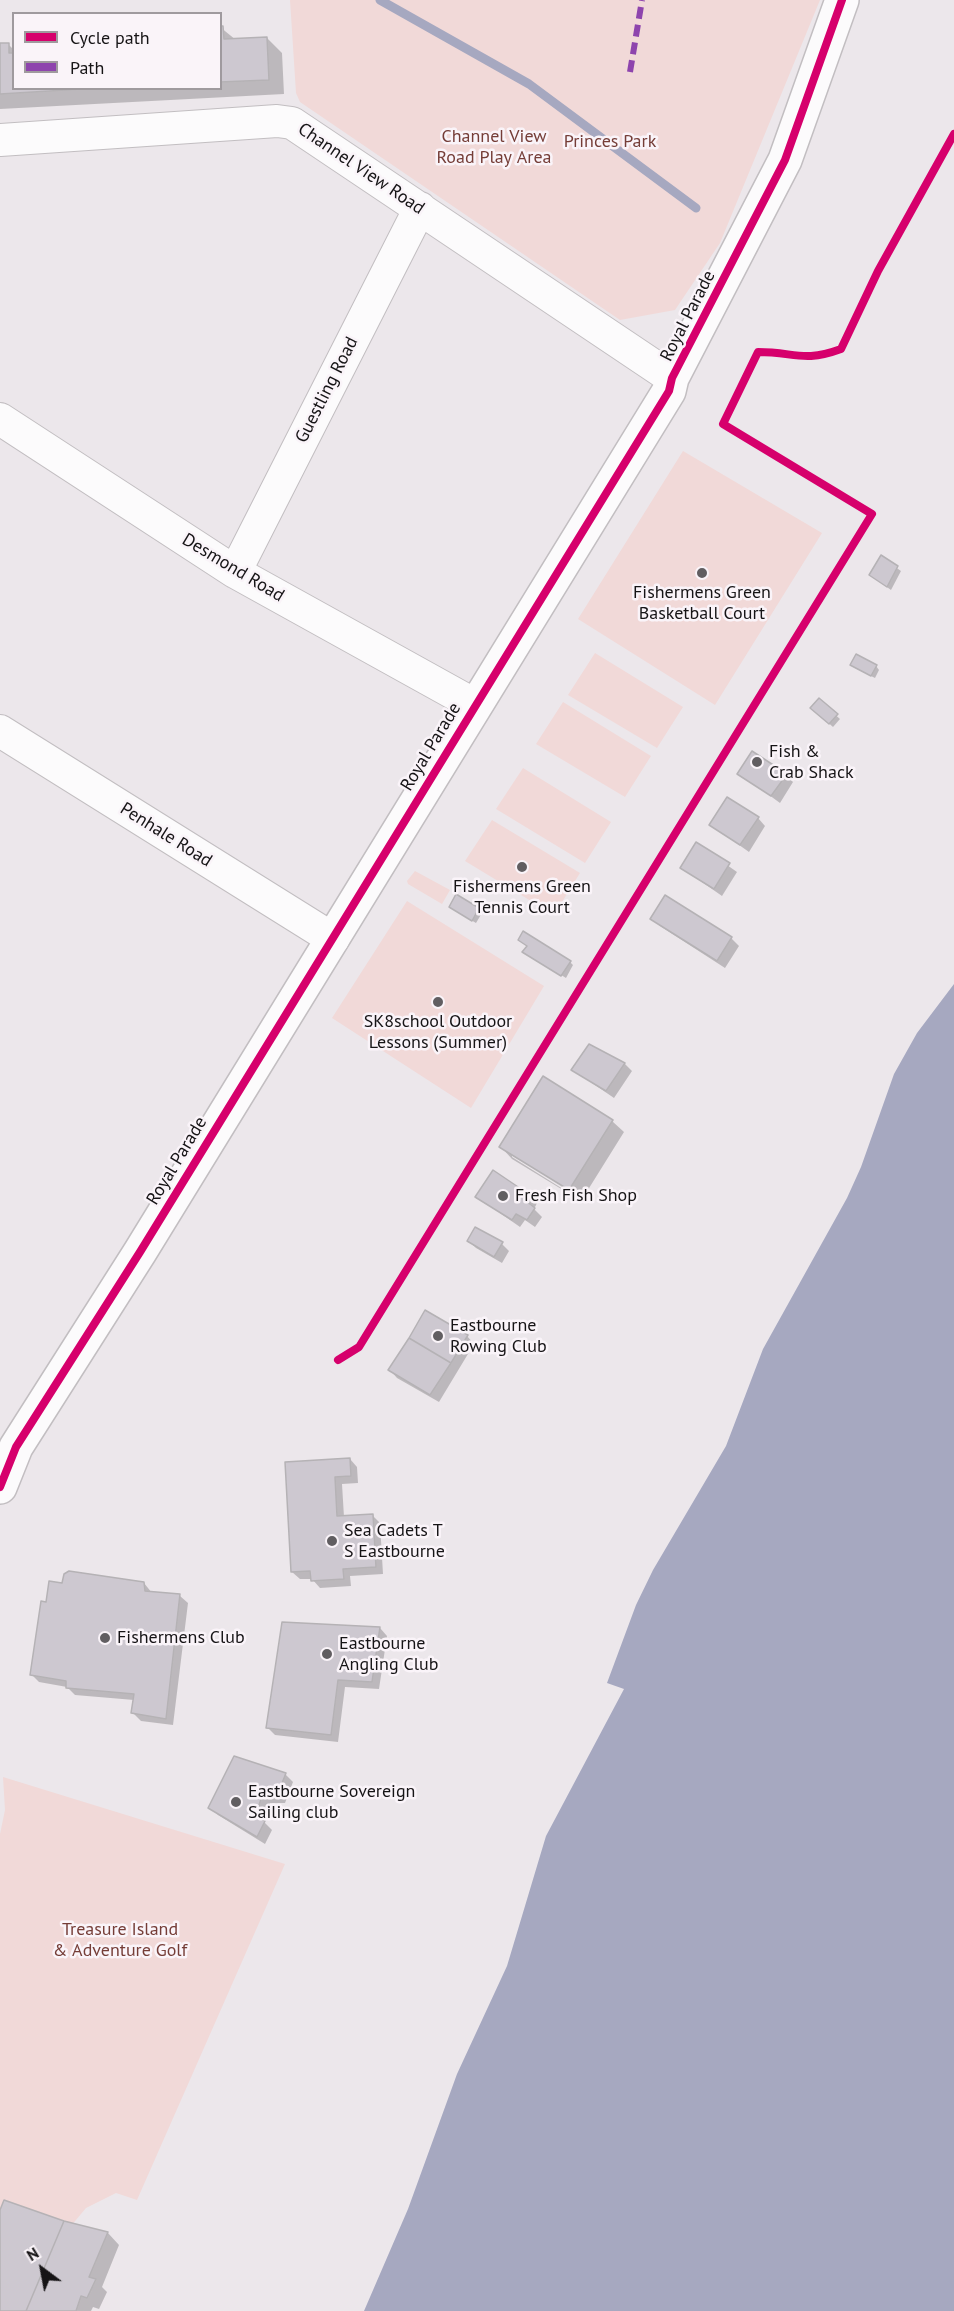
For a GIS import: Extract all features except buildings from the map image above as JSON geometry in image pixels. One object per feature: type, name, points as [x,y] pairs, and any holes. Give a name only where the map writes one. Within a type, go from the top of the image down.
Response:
[{"type":"street","name":"Royal Parade","points":[[0,1485],[16,1447],[333,939],[669,391],[672,378],[785,160],[842,0]]},
{"type":"street","name":"Channel View Road","points":[[0,140],[277,121],[292,123],[672,378]]},
{"type":"street","name":"Guestling Road","points":[[235,572],[420,208]]},
{"type":"street","name":"Desmond Road","points":[[0,419],[235,572],[475,705]]},
{"type":"street","name":"Penhale Road","points":[[0,732],[333,939]]},
{"type":"green space","name":"Princes Park","points":[[290,0],[820,0],[720,243],[675,310],[620,320],[300,102],[296,93]]},
{"type":"green space","name":"Fishermens Green Basketball Court","points":[[683,451],[822,533],[715,705],[578,619]]},
{"type":"green space","points":[[595,653],[683,707],[657,748],[568,695]]},
{"type":"green space","points":[[563,702],[651,756],[625,797],[536,744]]},
{"type":"green space","name":"Fishermens Green Tennis Court","points":[[523,768],[611,822],[585,863],[496,809]]},
{"type":"green space","name":"Fishermens Green Tennis Court","points":[[492,820],[580,873],[554,915],[465,861]]},
{"type":"green space","points":[[415,871],[450,890],[442,904],[408,884],[407,881]]},
{"type":"green space","name":"SK8school Outdoor Lessons (Summer)","points":[[407,901],[544,986],[471,1108],[332,1018]]},
{"type":"green space","name":"Treasure Island & Adventure Golf","points":[[3,1777],[285,1864],[137,2200],[116,2193],[86,2208],[0,2311],[0,1834],[5,1810]]},
{"type":"water","points":[[954,984],[954,2311],[364,2311],[408,2209],[457,2074],[507,1966],[546,1836],[624,1689],[607,1683],[636,1605],[653,1570],[726,1446],[763,1349],[847,1198],[861,1167],[894,1074],[917,1033]]},
{"type":"waterway","points":[[380,0],[529,84],[696,208]]},
{"type":"marked path","points":[[630,72],[642,0]]},
{"type":"cycle path","points":[[0,1487],[16,1447],[140,1252],[669,391],[672,378],[785,160],[842,0]]},
{"type":"cycle path","points":[[338,1360],[359,1347],[872,514],[723,424],[758,352],[808,356],[841,349],[878,271],[954,134]]},
{"type":"place","name":"Fishermens Green Basketball Court","points":[[702,573]]},
{"type":"place","name":"Fish & Crab Shack","points":[[757,762]]},
{"type":"place","name":"Fishermens Green Tennis Court","points":[[522,867]]},
{"type":"place","name":"SK8school Outdoor Lessons (Summer)","points":[[438,1002]]},
{"type":"place","name":"Fresh Fish Shop","points":[[503,1196]]},
{"type":"place","name":"Eastbourne Rowing Club","points":[[438,1336]]},
{"type":"place","name":"Sea Cadets T S Eastbourne","points":[[332,1541]]},
{"type":"place","name":"Fishermens Club","points":[[105,1638]]},
{"type":"place","name":"Eastbourne Angling Club","points":[[327,1654]]},
{"type":"place","name":"Eastbourne Sovereign Sailing club","points":[[236,1802]]},
{"type":"park label","name":"Channel View Road Play Area","points":[[494,147]]}]
